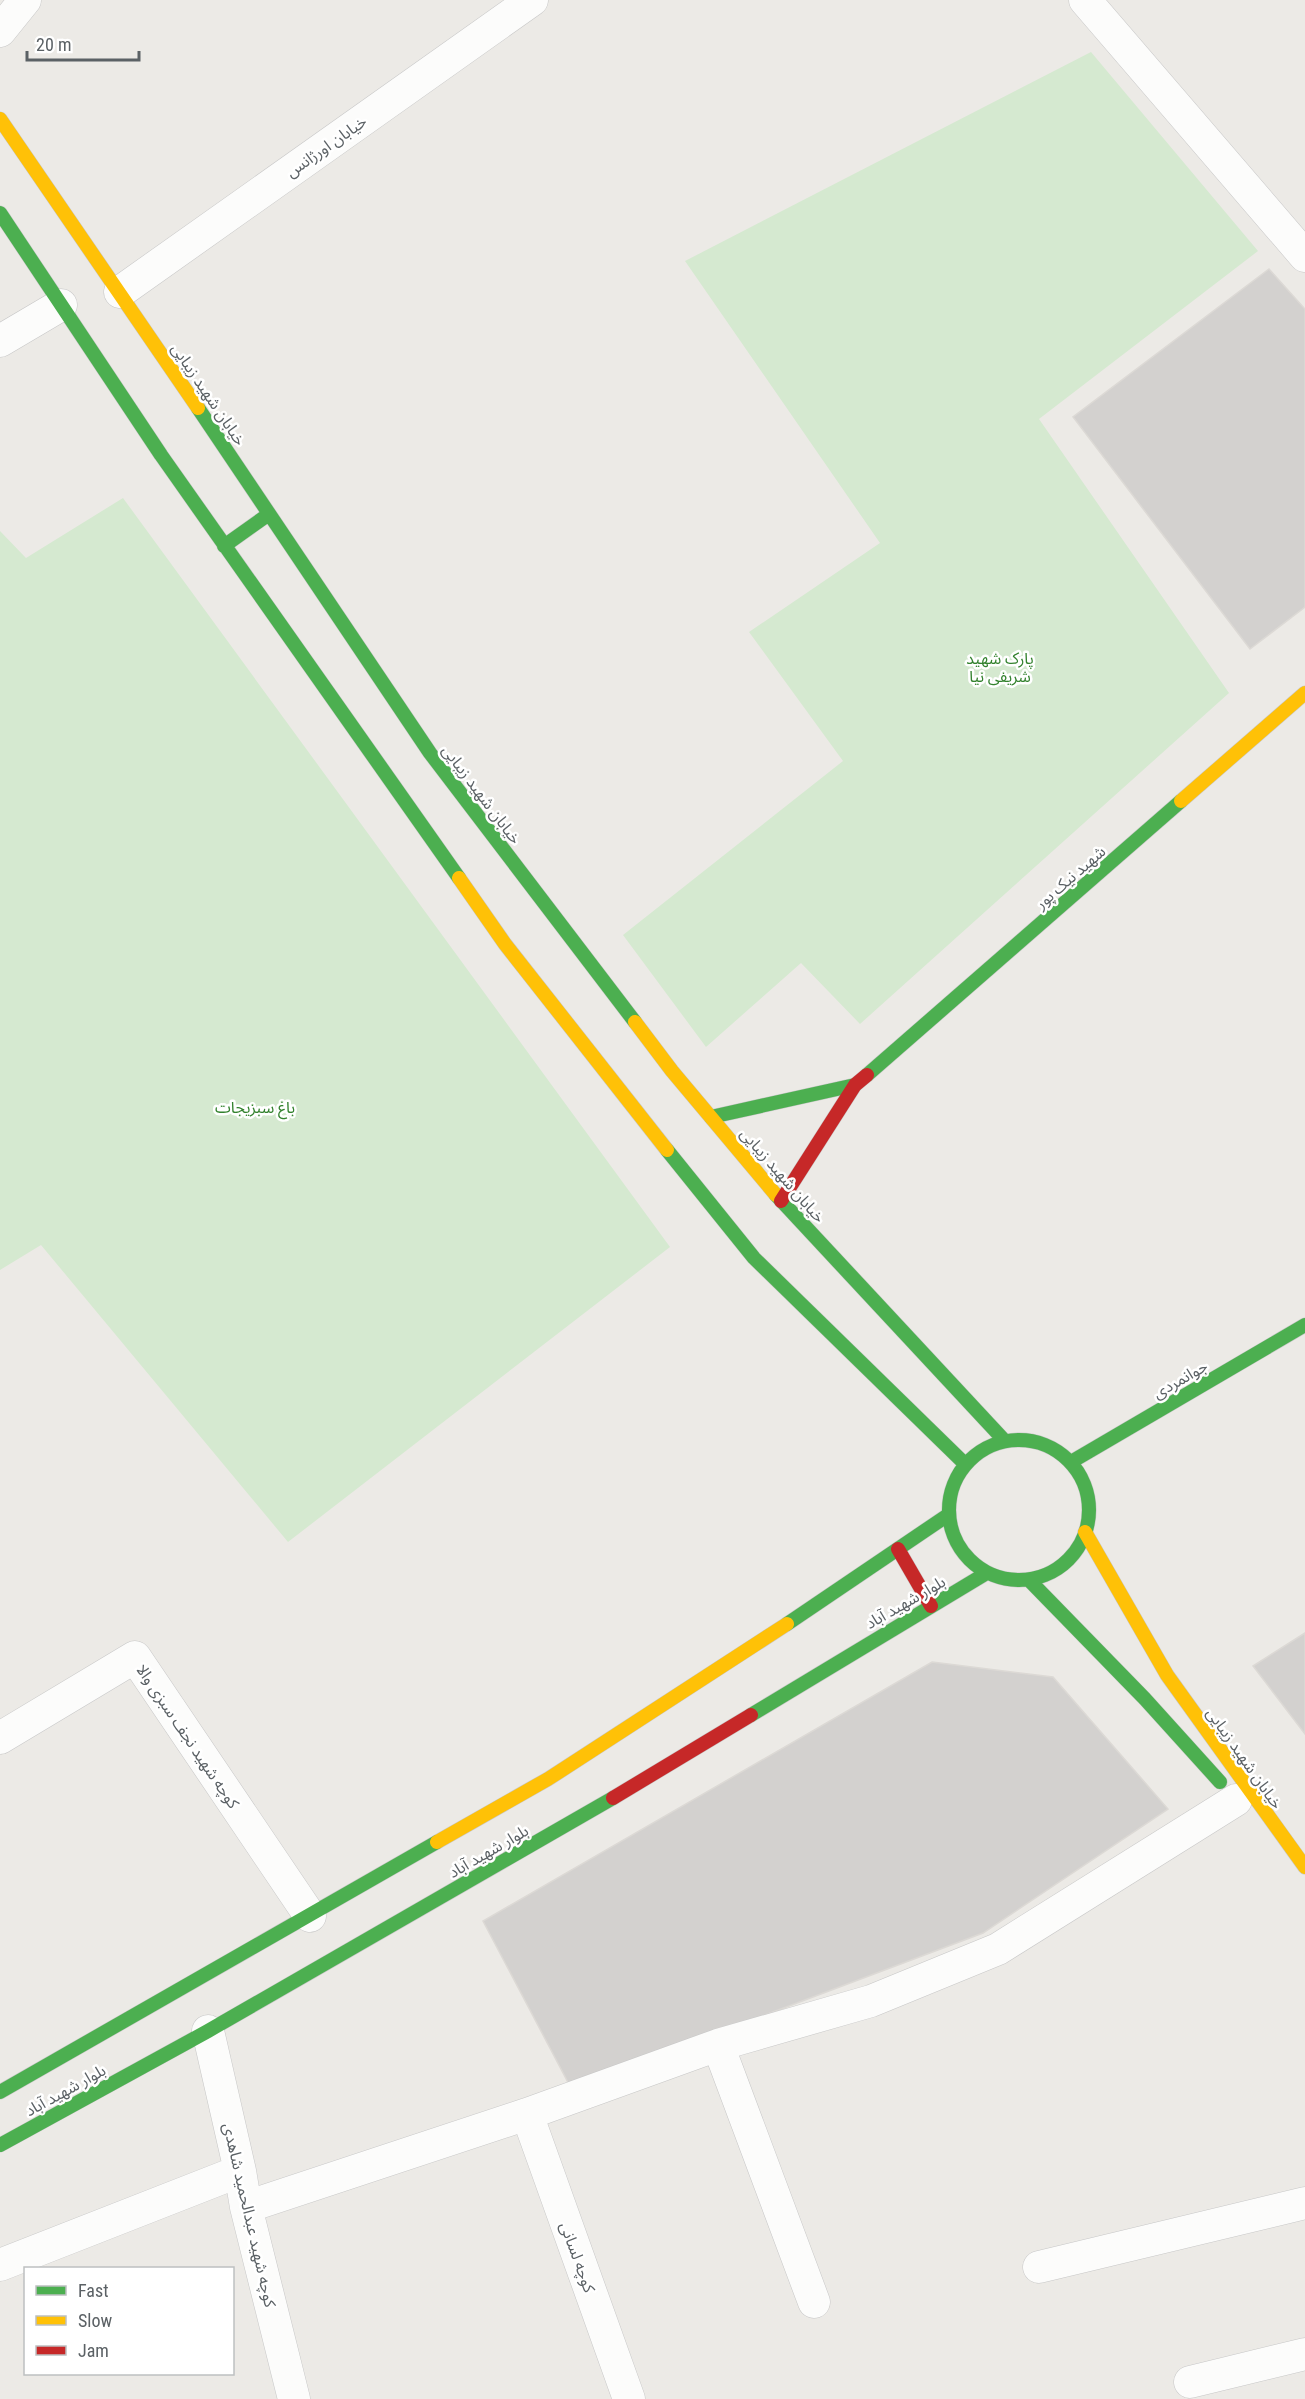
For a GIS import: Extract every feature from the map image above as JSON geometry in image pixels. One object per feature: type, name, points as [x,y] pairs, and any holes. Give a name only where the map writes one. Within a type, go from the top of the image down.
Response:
[{"type":"main road","name":"خیابان شهید زیبایی","points":[[0,119],[120,292],[430,753],[672,1071],[781,1201],[1003,1439]]},
{"type":"main road","points":[[0,213],[224,546],[505,944],[754,1258],[965,1464]]},
{"type":"main road","points":[[224,546],[269,513]]},
{"type":"main road","name":"شهید نیک پور","points":[[781,1201],[855,1085],[1305,693]]},
{"type":"main road","name":"شهید نیک پور","points":[[711,1117],[855,1085]]},
{"type":"main road","name":"جوانمردی","points":[[1071,1462],[1305,1325]]},
{"type":"main road","points":[[1003,1439],[1042,1443],[1064,1454],[1080,1472],[1088,1493],[1090,1516],[1084,1539],[1071,1558],[1053,1573],[1030,1581],[985,1574],[954,1536],[948,1515],[951,1491],[960,1470],[976,1454],[1003,1439]]},
{"type":"main road","name":"بلوار شهید آباد","points":[[0,2092],[548,1779],[948,1515]]},
{"type":"main road","name":"خیابان شهید زیبایی","points":[[1085,1532],[1167,1675],[1285,1842]]},
{"type":"main road","points":[[898,1549],[931,1606]]},
{"type":"main road","name":"بلوار شهید آباد","points":[[0,2145],[208,2031],[590,1812],[985,1574]]},
{"type":"main road","name":"خیابان شهید زیبایی","points":[[1030,1581],[1145,1699],[1236,1800],[1285,1842]]},
{"type":"main road","points":[[1285,1842],[1305,1867]]},
{"type":"street","points":[[0,31],[25,0]]},
{"type":"street","name":"خیابان اورژانس","points":[[120,292],[532,0]]},
{"type":"street","points":[[1084,0],[1305,256]]},
{"type":"street","points":[[0,341],[61,305]]},
{"type":"street","name":"کوچه شهید نجف سبزی والا","points":[[0,1738],[135,1657],[310,1916]]},
{"type":"street","points":[[246,2207],[527,2114],[718,2045],[870,2001],[998,1949],[1236,1800]]},
{"type":"street","name":"کوچه شهید عبدالحمید شاهدی","points":[[208,2031],[246,2207],[294,2399]]},
{"type":"street","points":[[718,2045],[814,2302]]},
{"type":"street","name":"کوچه لسانی","points":[[527,2114],[629,2399]]},
{"type":"street","points":[[0,2265],[240,2171]]},
{"type":"street","points":[[1039,2268],[1305,2203]]},
{"type":"street","points":[[1190,2382],[1305,2354]]},
{"type":"green space","name":"پارک شهید شریفی نیا","points":[[1091,52],[1258,251],[1039,419],[1229,693],[860,1024],[801,963],[706,1047],[623,935],[843,761],[749,632],[880,543],[685,261]]},
{"type":"green space","name":"باغ سبزیجات","points":[[123,498],[670,1247],[288,1542],[41,1245],[0,1270],[0,531],[26,558]]},
{"type":"building","points":[[1269,269],[1305,309],[1305,607],[1250,649],[1073,417]]},
{"type":"building","points":[[1305,1633],[1305,1734],[1253,1666]]},
{"type":"building","points":[[932,1662],[1053,1677],[1168,1809],[983,1933],[571,2088],[483,1921]]},
{"type":"traffic: fast","points":[[0,213],[161,455],[459,878]]},
{"type":"traffic: fast","points":[[198,408],[430,753],[635,1022]]},
{"type":"traffic: fast","points":[[224,546],[269,514]]},
{"type":"traffic: fast","points":[[867,1075],[1181,801]]},
{"type":"traffic: fast","points":[[711,1117],[855,1085]]},
{"type":"traffic: fast","points":[[667,1150],[754,1258],[965,1464]]},
{"type":"traffic: fast","points":[[776,1195],[1003,1439]]},
{"type":"traffic: fast","points":[[1071,1462],[1305,1325]]},
{"type":"traffic: fast","points":[[1019,1440],[1046,1445],[1069,1460],[1084,1483],[1089,1510],[1084,1537],[1069,1560],[1046,1575],[1019,1580],[992,1575],[969,1560],[954,1537],[949,1510],[954,1483],[969,1460],[992,1445],[1019,1440]]},
{"type":"traffic: fast","points":[[787,1624],[948,1515]]},
{"type":"traffic: fast","points":[[751,1715],[985,1574]]},
{"type":"traffic: fast","points":[[1030,1581],[1145,1699],[1220,1782]]},
{"type":"traffic: fast","points":[[0,2145],[208,2031],[613,1798]]},
{"type":"traffic: fast","points":[[0,2092],[437,1842]]},
{"type":"traffic: slow","points":[[0,119],[198,408]]},
{"type":"traffic: slow","points":[[1181,801],[1305,693]]},
{"type":"traffic: slow","points":[[459,878],[505,944],[667,1150]]},
{"type":"traffic: slow","points":[[635,1022],[672,1071],[776,1195]]},
{"type":"traffic: slow","points":[[1085,1532],[1167,1675],[1305,1867]]},
{"type":"traffic: slow","points":[[437,1842],[548,1779],[787,1624]]},
{"type":"traffic: jam","points":[[781,1201],[855,1085],[867,1075]]},
{"type":"traffic: jam","points":[[898,1549],[931,1606]]},
{"type":"traffic: jam","points":[[613,1798],[751,1715]]}]
